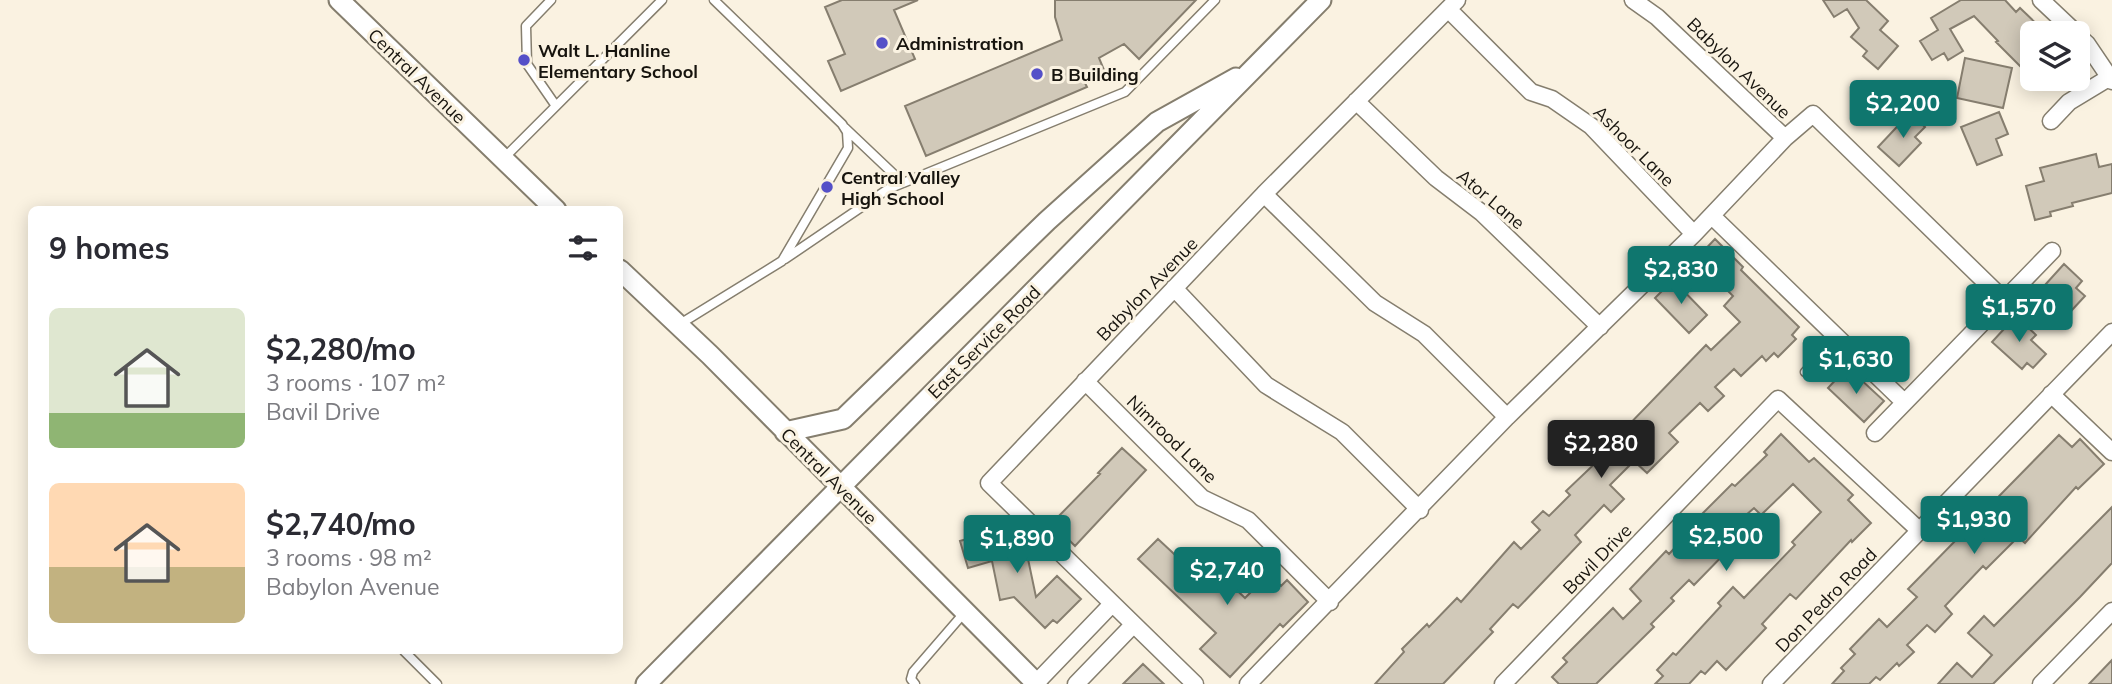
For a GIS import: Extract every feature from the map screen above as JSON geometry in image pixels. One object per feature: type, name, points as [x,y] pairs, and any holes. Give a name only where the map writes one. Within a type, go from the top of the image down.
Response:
[{"type":"street","name":"Central Avenue","points":[[339,0],[552,206]]},
{"type":"street","name":"East Service Road","points":[[646,684],[1321,0]]},
{"type":"street","name":"Babylon Avenue","points":[[1633,0],[1657,17],[1785,138]]},
{"type":"street","points":[[2041,0],[2063,21]]},
{"type":"street","name":"Babylon Avenue","points":[[1195,684],[989,483],[1264,194],[1453,4]]},
{"type":"street","name":"Ashoor Lane","points":[[1453,4],[1531,92],[1552,99],[1591,126],[1694,234]]},
{"type":"street","points":[[2051,121],[2069,102],[2111,79],[2090,48]]},
{"type":"street","points":[[785,432],[843,419],[1038,230],[1157,122],[1255,68]]},
{"type":"street","name":"Ator Lane","points":[[1356,102],[1436,178],[1482,213],[1600,327]]},
{"type":"street","name":"Babylon Avenue","points":[[1248,684],[1420,510],[1507,417],[1812,114],[2004,300]]},
{"type":"street","points":[[1264,194],[1375,303],[1424,334],[1507,417]]},
{"type":"street","points":[[1712,216],[1904,402]]},
{"type":"street","points":[[1875,433],[2052,251]]},
{"type":"street","name":"Central Avenue","points":[[623,273],[1036,684]]},
{"type":"street","points":[[1174,288],[1266,385],[1342,432],[1420,510]]},
{"type":"street","name":"Don Pedro Road","points":[[1771,684],[2112,332]]},
{"type":"street","name":"Nimrood Lane","points":[[1085,381],[1202,498],[1248,520],[1329,602]]},
{"type":"street","points":[[2052,394],[2112,452]]},
{"type":"street","name":"Bavil Drive","points":[[1503,684],[1778,400],[1920,531]]},
{"type":"street","points":[[1036,684],[1112,604]]},
{"type":"street","points":[[2041,684],[2112,611]]},
{"type":"street","points":[[1076,684],[1133,625]]},
{"type":"lane","points":[[551,0],[526,26],[527,64],[556,106]]},
{"type":"lane","points":[[503,159],[662,0]]},
{"type":"lane","points":[[678,326],[782,261],[888,189],[1125,92],[1215,0]]},
{"type":"lane","points":[[716,1],[903,183]]},
{"type":"lane","points":[[782,261],[848,148],[847,132],[842,124]]},
{"type":"lane","points":[[1805,372],[1838,338]]},
{"type":"lane","points":[[915,684],[911,679],[913,672],[964,613]]},
{"type":"lane","points":[[407,654],[437,684]]},
{"type":"building","name":"Administration","points":[[842,0],[918,0],[894,10],[915,59],[841,91],[828,61],[845,54],[825,7]]},
{"type":"building","name":"B Building","points":[[1055,0],[1196,0],[1139,59],[1124,44],[1099,58],[1104,70],[1083,79],[1087,87],[926,156],[905,106],[1062,40],[1055,17]]},
{"type":"building","points":[[1823,0],[1866,0],[1888,21],[1880,30],[1898,46],[1878,69],[1863,56],[1867,51],[1851,37],[1859,28],[1847,9],[1834,17]]},
{"type":"building","points":[[1961,0],[2005,0],[2016,12],[2020,8],[2034,21],[2020,21],[2020,66],[1974,16],[1950,29],[1963,51],[1948,60],[1944,53],[1932,60],[1920,41],[1938,30],[1931,18]]},
{"type":"building","points":[[1965,58],[2012,68],[2003,108],[1957,98]]},
{"type":"building","points":[[1999,112],[2008,134],[1996,139],[2002,155],[1977,165],[1961,127]]},
{"type":"building","points":[[1910,113],[1925,127],[1915,137],[1921,143],[1899,166],[1878,147]]},
{"type":"building","points":[[2096,154],[2099,167],[2112,164],[2112,193],[2072,203],[2073,206],[2050,212],[2051,216],[2035,220],[2026,186],[2044,181],[2040,168]]},
{"type":"building","points":[[1715,239],[1743,267],[1741,270],[1799,327],[1792,335],[1796,339],[1778,357],[1774,353],[1766,361],[1762,356],[1741,376],[1734,369],[1715,387],[1724,396],[1708,411],[1700,403],[1669,433],[1678,442],[1647,473],[1634,461],[1610,485],[1624,499],[1611,512],[1604,505],[1575,535],[1581,542],[1518,608],[1513,604],[1490,629],[1493,632],[1443,684],[1375,684],[1404,652],[1402,649],[1427,624],[1429,627],[1457,598],[1461,602],[1514,542],[1521,549],[1540,530],[1532,522],[1543,511],[1549,516],[1570,495],[1566,491],[1606,453],[1599,446],[1615,430],[1620,434],[1706,345],[1711,350],[1740,322],[1724,306],[1733,296],[1696,259]]},
{"type":"building","points":[[2064,264],[2082,281],[2076,288],[2085,296],[2072,310],[2045,285]]},
{"type":"building","points":[[1673,280],[1707,315],[1689,333],[1655,298]]},
{"type":"building","points":[[2016,316],[2036,335],[2031,340],[2046,354],[2033,368],[2027,363],[2022,369],[1992,342]]},
{"type":"building","points":[[1843,372],[1852,380],[1857,376],[1884,401],[1864,422],[1828,388]]},
{"type":"building","points":[[1781,434],[1809,462],[1814,458],[1853,495],[1848,500],[1871,523],[1852,542],[1851,540],[1796,599],[1790,594],[1762,624],[1766,628],[1726,670],[1717,661],[1705,674],[1701,671],[1689,684],[1655,684],[1663,676],[1657,670],[1673,653],[1676,655],[1721,606],[1718,603],[1733,587],[1744,598],[1795,545],[1792,542],[1821,512],[1793,484],[1761,515],[1754,508],[1737,523],[1723,538],[1732,546],[1694,585],[1689,580],[1671,598],[1674,601],[1651,624],[1654,627],[1596,684],[1559,684],[1552,677],[1567,662],[1563,658],[1613,608],[1623,619],[1641,601],[1630,589],[1666,551],[1669,554],[1687,535],[1684,532],[1732,484],[1735,486],[1767,455],[1764,452]]},
{"type":"building","points":[[2059,435],[2072,447],[2080,439],[2104,464],[2078,489],[2076,487],[2025,543],[2018,537],[1986,569],[1983,566],[1945,606],[1952,614],[1935,632],[1927,625],[1907,645],[1914,652],[1899,666],[1897,663],[1880,680],[1876,677],[1869,684],[1832,684],[1844,671],[1841,668],[1855,654],[1850,649],[1879,619],[1887,627],[1917,597],[1908,589]]},
{"type":"building","points":[[1122,448],[1146,470],[1075,546],[1052,523]]},
{"type":"building","points":[[2112,507],[2112,563],[2080,597],[1993,684],[1938,684],[1957,663],[1972,677],[1992,655],[1968,633],[1984,616],[1994,626]]},
{"type":"building","points":[[1006,521],[1016,561],[1028,559],[1036,597],[1057,576],[1081,599],[1057,623],[1053,620],[1045,628],[1014,597],[1000,600],[992,561],[968,568],[960,541],[974,537],[973,530]]},
{"type":"building","points":[[1158,539],[1202,580],[1214,568],[1245,598],[1269,574],[1281,586],[1287,580],[1308,602],[1283,627],[1280,624],[1230,677],[1200,649],[1216,633],[1138,559]]},
{"type":"building","points":[[2112,660],[2112,684],[2089,684]]},
{"type":"building","points":[[1143,664],[1164,684],[1123,684]]},
{"type":"place","name":"Administration","points":[[882,43]]},
{"type":"place","name":"Walt L. Hanline Elementary School","points":[[524,60]]},
{"type":"place","name":"B Building","points":[[1037,74]]},
{"type":"place","name":"Central Valley High School","points":[[827,187]]}]
